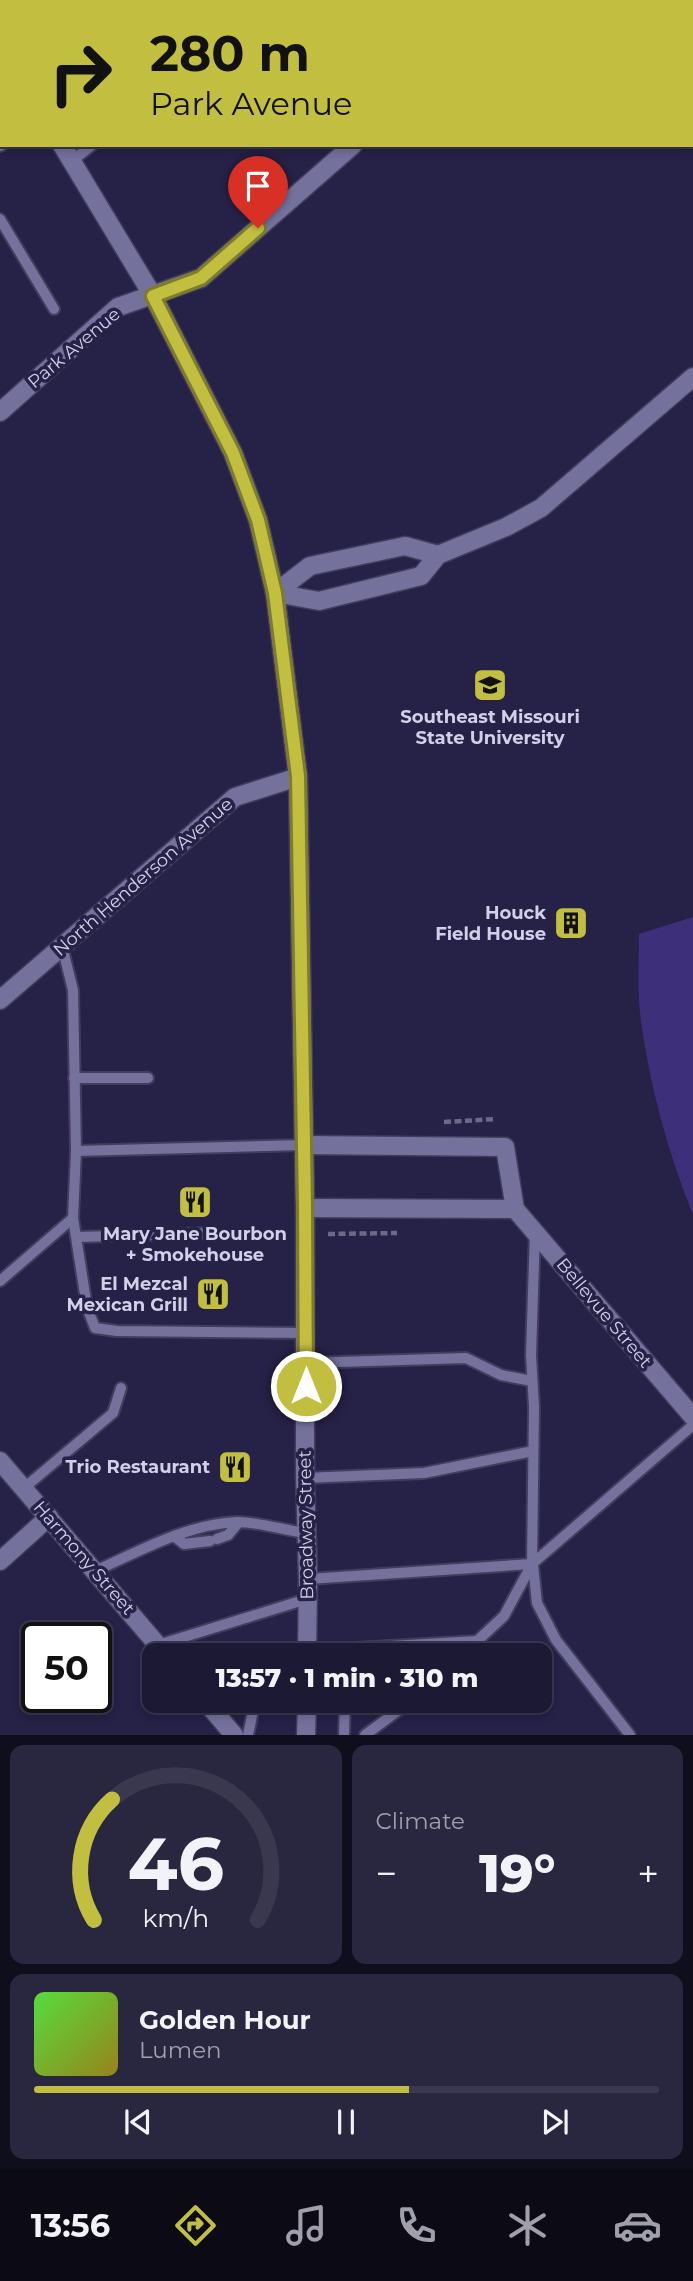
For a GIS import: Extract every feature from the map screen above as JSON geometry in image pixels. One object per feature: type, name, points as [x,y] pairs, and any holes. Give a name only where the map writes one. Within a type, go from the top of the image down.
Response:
[{"type":"street","name":"Broadway Street","points":[[63,147],[153,296],[233,453],[258,520],[275,593],[298,776],[305,1208],[307,1643]]},
{"type":"street","name":"Park Avenue","points":[[0,412],[118,307],[201,278],[352,147]]},
{"type":"street","points":[[275,593],[318,601],[421,576],[438,555],[506,527],[541,508],[693,377]]},
{"type":"street","points":[[275,593],[310,566],[405,546],[438,555]]},
{"type":"street","name":"North Henderson Avenue","points":[[0,1000],[235,797],[298,776]]},
{"type":"street","points":[[304,1145],[505,1147],[515,1209],[305,1208]]},
{"type":"street","name":"Bellevue Street","points":[[515,1209],[693,1417]]},
{"type":"street","name":"Harmony Street","points":[[0,1461],[156,1643]]},
{"type":"street","points":[[0,1562],[49,1517]]},
{"type":"street","points":[[215,1713],[234,1735]]},
{"type":"street","points":[[306,1735],[307,1713]]},
{"type":"lane","points":[[72,161],[90,147]]},
{"type":"lane","points":[[0,219],[54,309]]},
{"type":"lane","points":[[62,946],[73,990],[76,1151],[73,1218],[87,1307],[95,1328],[117,1331],[306,1333]]},
{"type":"lane","points":[[74,1078],[148,1078]]},
{"type":"lane","points":[[76,1151],[304,1145]]},
{"type":"lane","points":[[0,1281],[73,1218]]},
{"type":"lane","points":[[535,1231],[531,1355],[532,1564],[537,1603],[556,1640],[630,1735]]},
{"type":"lane","points":[[78,1237],[212,1233]]},
{"type":"lane","points":[[306,1363],[466,1358],[501,1375],[532,1381]]},
{"type":"lane","points":[[24,1488],[113,1413],[121,1388]]},
{"type":"lane","points":[[442,1643],[477,1641],[504,1616],[532,1564],[693,1425]]},
{"type":"lane","points":[[305,1478],[424,1473],[533,1451]]},
{"type":"lane","points":[[95,1572],[174,1536],[212,1525],[239,1522],[306,1533]]},
{"type":"lane","points":[[174,1536],[184,1544],[214,1540],[228,1535],[239,1522]]},
{"type":"lane","points":[[308,1579],[532,1564]]},
{"type":"lane","points":[[182,1643],[307,1599]]},
{"type":"lane","points":[[248,1735],[253,1713]]},
{"type":"lane","points":[[344,1735],[345,1713]]},
{"type":"lane","points":[[365,1735],[395,1713]]},
{"type":"shaded area","points":[[693,917],[693,1215],[668,1144],[655,1095],[641,1021],[638,978],[639,934]]},
{"type":"place","name":"Southeast Missouri State University","points":[[490,685]]},
{"type":"place","name":"Houck Field House","points":[[571,923]]},
{"type":"place","name":"Mary Jane Bourbon + Smokehouse","points":[[195,1202]]},
{"type":"place","name":"El Mezcal Mexican Grill","points":[[213,1294]]},
{"type":"place","name":"Trio Restaurant","points":[[235,1467]]},
{"type":"route","points":[[258,228],[201,278],[153,296],[233,453],[258,520],[275,593],[298,776],[306,1386]]}]
